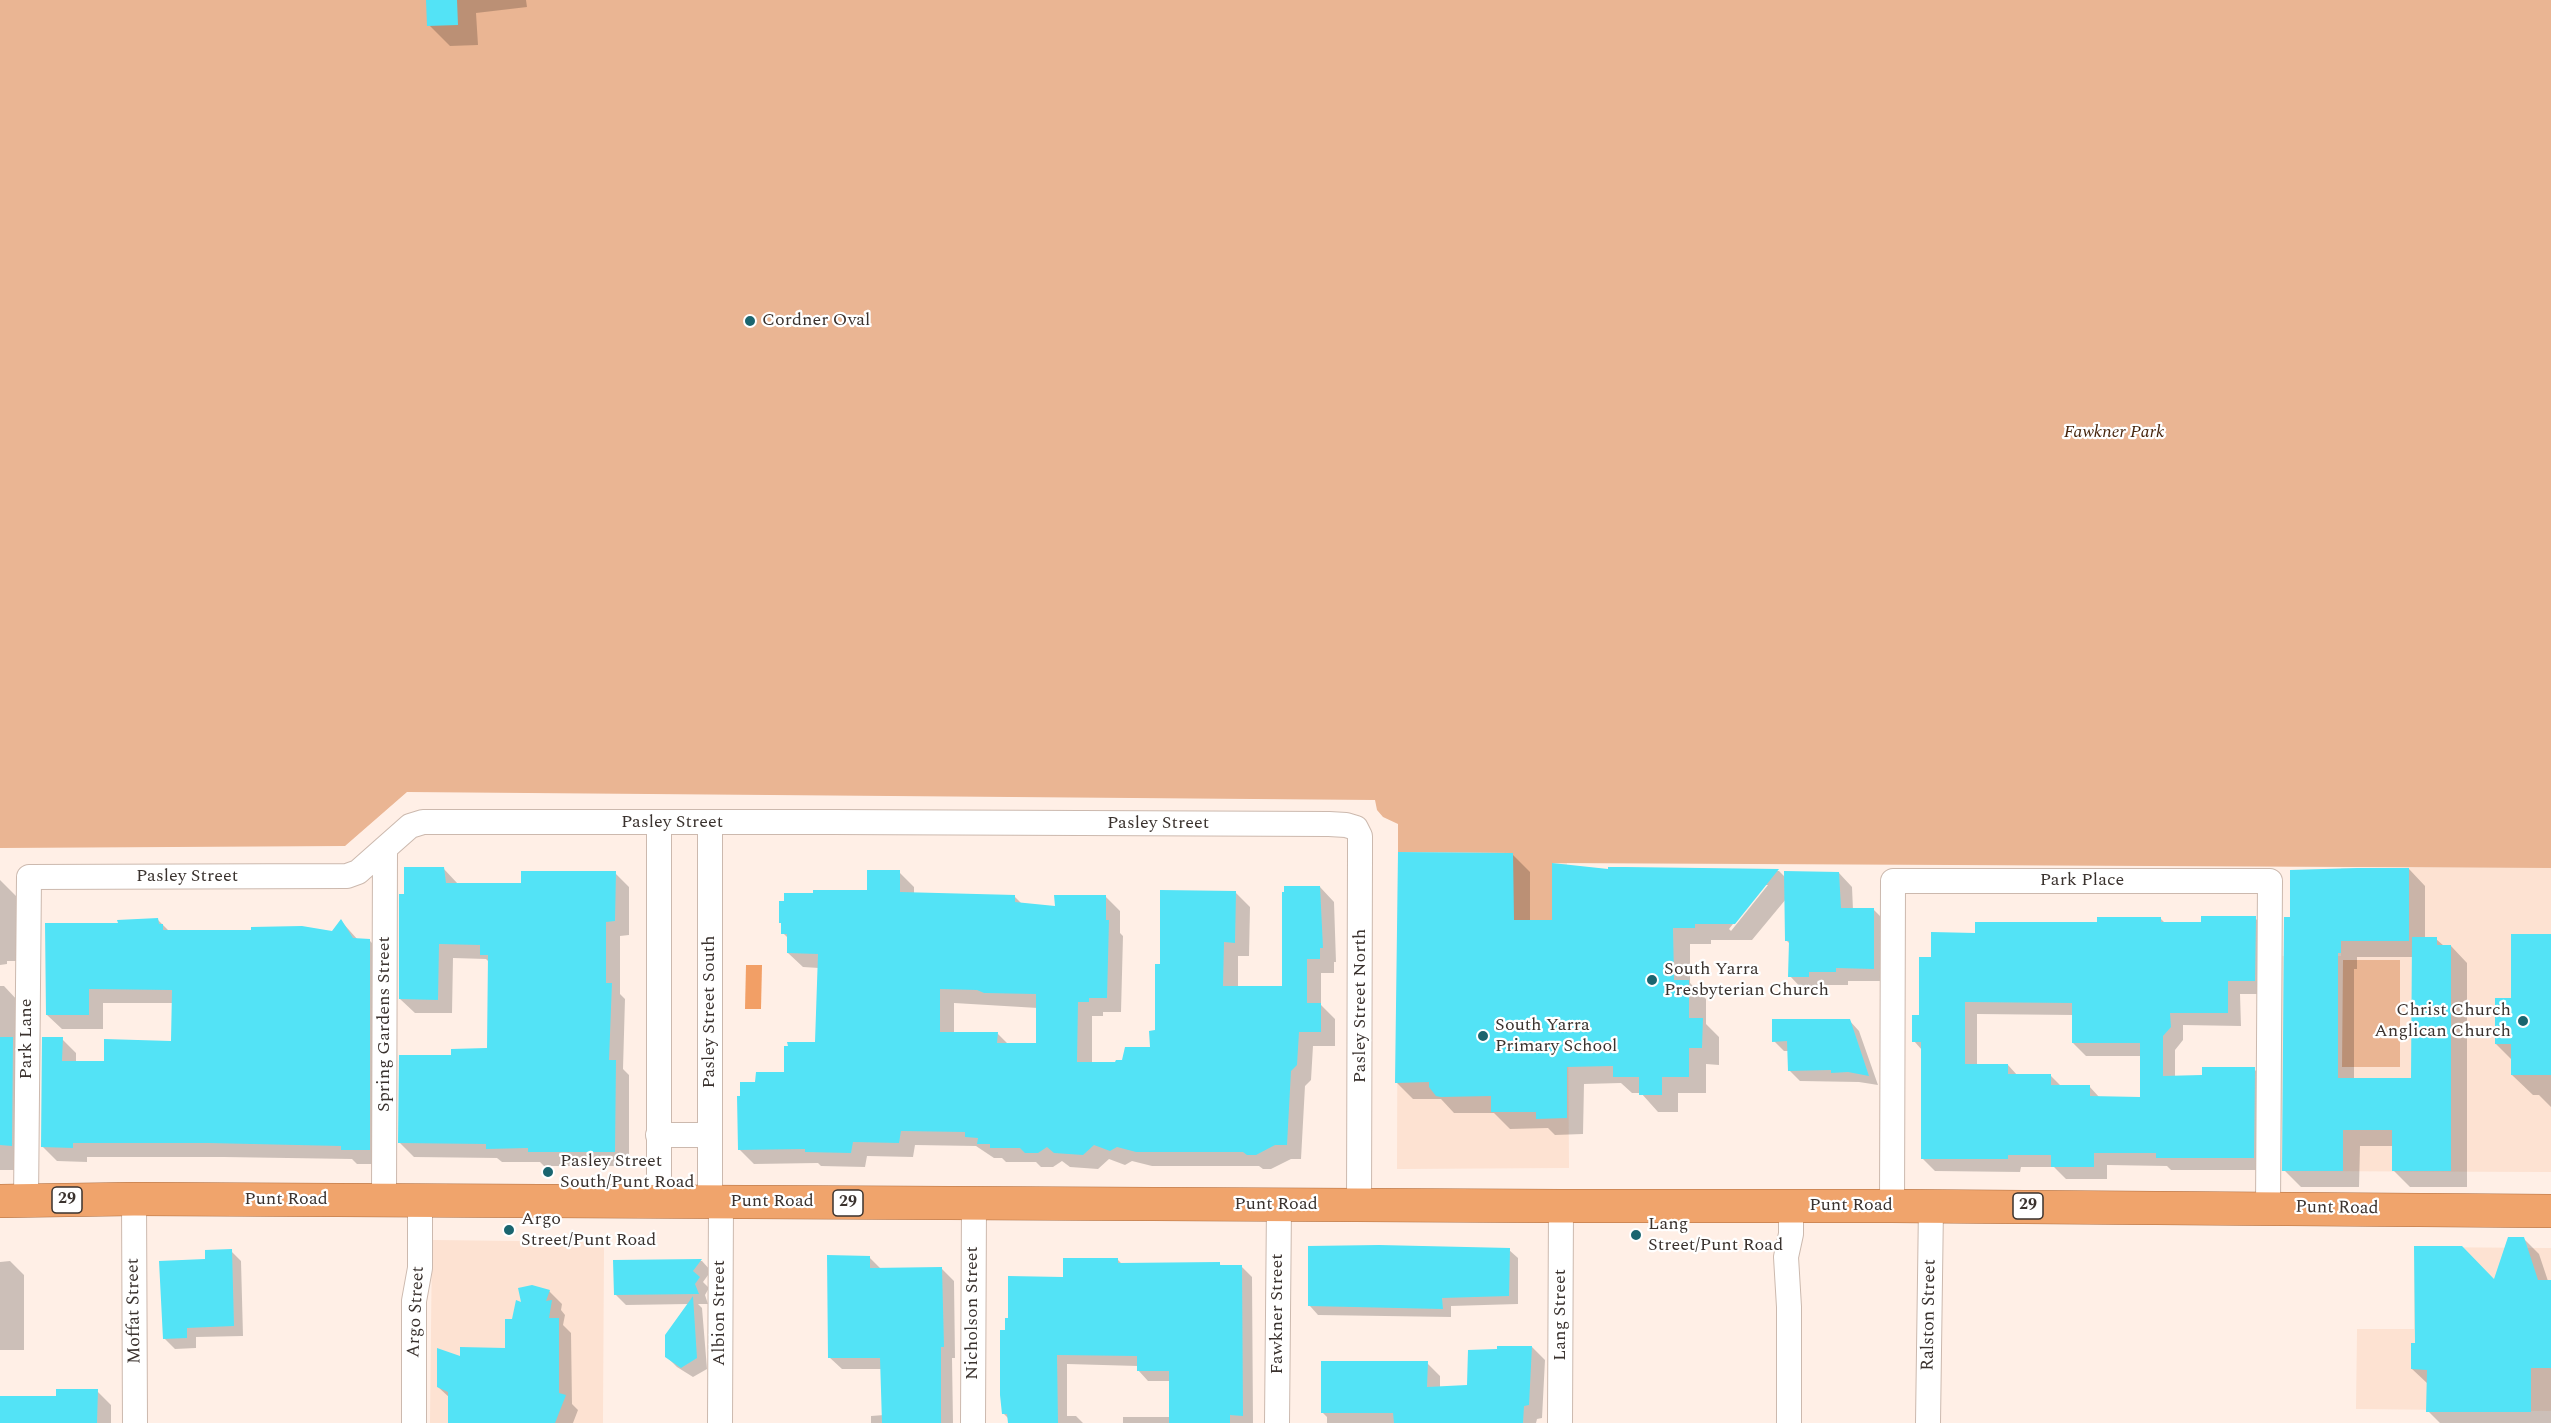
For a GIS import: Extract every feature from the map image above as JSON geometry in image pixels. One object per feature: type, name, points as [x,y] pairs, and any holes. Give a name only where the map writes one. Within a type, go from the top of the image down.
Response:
[{"type":"highway","name":"Punt Road","points":[[13,1201],[134,1199],[1278,1205],[1791,1205],[2551,1211]]},
{"type":"street","name":"Pasley Street","points":[[28,877],[347,876],[358,872],[410,826],[423,822],[1335,825]]},
{"type":"street","points":[[658,823],[658,1202]]},
{"type":"street","name":"Pasley Street South","points":[[710,823],[710,1135],[716,1202]]},
{"type":"street","name":"Pasley Street North","points":[[1335,825],[1356,828],[1360,841],[1359,1205]]},
{"type":"street","name":"Spring Gardens Street","points":[[384,1200],[385,848]]},
{"type":"street","name":"Park Lane","points":[[13,1201],[28,877]]},
{"type":"street","name":"Park Place","points":[[1892,1206],[1893,881],[2270,881],[2268,1208]]},
{"type":"street","points":[[658,1136],[710,1135]]},
{"type":"street","name":"Moffat Street","points":[[134,1199],[135,1423]]},
{"type":"street","name":"Argo Street","points":[[414,1423],[414,1301],[420,1268],[420,1201]]},
{"type":"street","name":"Albion Street","points":[[716,1202],[720,1423]]},
{"type":"street","name":"Nicholson Street","points":[[973,1423],[974,1203]]},
{"type":"street","name":"Fawkner Street","points":[[1277,1423],[1278,1205]]},
{"type":"street","points":[[1789,1423],[1789,1306],[1786,1257],[1791,1234],[1791,1205]]},
{"type":"street","name":"Lang Street","points":[[1560,1423],[1561,1206]]},
{"type":"street","name":"Ralston Street","points":[[1928,1423],[1931,1206]]},
{"type":"shaded area","name":"South Yarra Primary School","points":[[1398,852],[1513,853],[1514,863],[1567,863],[1569,1168],[1397,1169]]},
{"type":"shaded area","points":[[2341,868],[2551,868],[2551,1172],[2279,1171],[2279,956],[2341,956]]},
{"type":"shaded area","points":[[746,965],[762,965],[761,1009],[745,1009]]},
{"type":"shaded area","points":[[432,1240],[604,1242],[603,1423],[430,1423]]},
{"type":"shaded area","points":[[2414,1247],[2551,1248],[2551,1411],[2356,1409],[2357,1329],[2414,1329]]},
{"type":"green space","name":"Fawkner Park","points":[[0,0],[2551,0],[2551,868],[1552,863],[1552,897],[1568,924],[1513,920],[1513,853],[1398,852],[1398,824],[1383,817],[1377,810],[1375,800],[407,792],[345,846],[0,848]]},
{"type":"green space","points":[[2343,960],[2400,960],[2400,1067],[2342,1067]]},
{"type":"building","points":[[426,0],[457,0],[458,25],[427,26]]},
{"type":"building","points":[[1398,852],[1513,853],[1514,920],[1552,920],[1552,863],[1608,869],[1608,867],[1625,867],[1779,869],[1735,924],[1695,924],[1695,928],[1673,928],[1674,980],[1689,980],[1689,1018],[1703,1018],[1702,1048],[1689,1048],[1689,1077],[1662,1077],[1662,1095],[1639,1095],[1639,1077],[1613,1077],[1613,1066],[1567,1067],[1567,1118],[1536,1119],[1536,1112],[1491,1112],[1491,1096],[1441,1097],[1436,1096],[1429,1087],[1429,1082],[1395,1083]]},
{"type":"building","points":[[404,867],[444,867],[446,883],[521,883],[521,871],[616,871],[615,921],[606,922],[606,983],[612,983],[609,1060],[616,1060],[615,1152],[528,1152],[528,1148],[486,1149],[486,1144],[398,1143],[399,1055],[451,1055],[451,1049],[487,1048],[488,955],[480,955],[480,945],[439,944],[438,1000],[399,999],[399,894],[404,894]]},
{"type":"building","points":[[2409,868],[2409,941],[2341,941],[2341,953],[2338,953],[2338,1078],[2411,1078],[2412,937],[2437,937],[2437,945],[2451,945],[2451,1171],[2392,1171],[2392,1130],[2343,1130],[2343,1171],[2282,1171],[2284,917],[2290,917],[2290,870]]},
{"type":"building","points":[[867,870],[900,870],[900,892],[1015,895],[1015,902],[1055,906],[1054,895],[1106,895],[1106,920],[1109,920],[1107,998],[1089,998],[1089,1002],[1078,1002],[1077,1062],[1115,1062],[1122,1060],[1125,1047],[1150,1047],[1149,1031],[1155,1030],[1155,964],[1160,964],[1160,890],[1236,891],[1235,943],[1224,942],[1223,986],[1282,986],[1282,892],[1284,892],[1284,886],[1320,886],[1323,948],[1320,948],[1320,959],[1307,959],[1307,1003],[1321,1003],[1321,1032],[1299,1032],[1297,1065],[1291,1071],[1287,1145],[1275,1145],[1256,1155],[1247,1155],[1243,1152],[1136,1152],[1117,1147],[1110,1151],[1094,1145],[1083,1155],[1054,1153],[1047,1147],[1038,1153],[1025,1153],[1020,1148],[990,1148],[990,1144],[977,1144],[978,1138],[965,1137],[965,1132],[901,1131],[899,1143],[853,1142],[851,1153],[805,1152],[805,1149],[738,1150],[737,1096],[740,1096],[740,1082],[755,1082],[756,1072],[784,1072],[784,1046],[788,1046],[787,1042],[815,1042],[818,954],[787,953],[787,934],[781,934],[781,923],[779,923],[779,901],[784,901],[784,893],[813,893],[813,890],[867,890]],"holes":[[[940,989],[977,990],[984,993],[1036,994],[1036,1043],[997,1043],[998,1032],[940,1032]]]},
{"type":"building","points":[[1784,871],[1839,872],[1841,908],[1874,908],[1874,969],[1836,968],[1836,972],[1809,972],[1809,977],[1788,977],[1789,941],[1785,941]]},
{"type":"building","points":[[2201,916],[2256,916],[2255,981],[2228,981],[2228,1013],[2170,1013],[2171,1027],[2163,1036],[2163,1076],[2202,1075],[2202,1067],[2255,1067],[2254,1158],[2156,1158],[2156,1153],[2094,1153],[2094,1167],[2051,1167],[2051,1155],[2008,1155],[2008,1159],[1921,1159],[1921,1042],[1912,1042],[1912,1015],[1919,1015],[1919,957],[1931,957],[1931,932],[1975,933],[1975,922],[2097,922],[2097,917],[2161,917],[2161,922],[2201,922]],"holes":[[[1965,1002],[2072,1003],[2072,1043],[2140,1043],[2140,1097],[2090,1096],[2090,1085],[2051,1085],[2051,1074],[2008,1074],[2008,1064],[1965,1064]]]},
{"type":"building","points":[[158,918],[159,924],[163,924],[163,930],[251,930],[251,927],[302,926],[332,931],[341,919],[353,938],[370,939],[370,1150],[341,1150],[341,1146],[208,1143],[73,1143],[73,1148],[41,1147],[42,1037],[63,1037],[62,1061],[104,1061],[104,1039],[171,1041],[172,990],[89,989],[89,1015],[46,1015],[45,923],[118,923],[117,920]]},
{"type":"building","name":"Christ Church Anglican Church","points":[[2511,934],[2551,934],[2551,1075],[2511,1075],[2511,1044],[2495,1044],[2495,998],[2511,998]]},
{"type":"building","points":[[1772,1019],[1850,1019],[1869,1076],[1848,1072],[1831,1073],[1831,1070],[1788,1071],[1787,1041],[1772,1042]]},
{"type":"building","points":[[0,1037],[13,1037],[12,1146],[0,1145]]},
{"type":"building","points":[[2508,1237],[2524,1237],[2538,1280],[2551,1280],[2551,1368],[2531,1368],[2531,1412],[2426,1412],[2427,1370],[2411,1369],[2411,1343],[2415,1343],[2414,1246],[2462,1246],[2494,1279]]},
{"type":"building","points":[[1308,1246],[1510,1248],[1509,1296],[1442,1298],[1443,1309],[1308,1306]]},
{"type":"building","points":[[232,1249],[234,1326],[187,1328],[187,1338],[163,1339],[159,1261],[205,1259],[205,1250]]},
{"type":"building","points":[[827,1255],[870,1256],[870,1268],[942,1267],[944,1347],[941,1347],[941,1423],[882,1423],[880,1358],[828,1358]]},
{"type":"building","points":[[1063,1258],[1118,1258],[1118,1263],[1220,1262],[1220,1265],[1242,1265],[1243,1416],[1230,1415],[1230,1423],[1169,1423],[1169,1371],[1137,1371],[1137,1356],[1057,1355],[1058,1423],[1008,1423],[1007,1414],[1002,1414],[1000,1395],[1000,1330],[1005,1330],[1005,1318],[1008,1318],[1008,1276],[1063,1277]]},
{"type":"building","points":[[702,1259],[693,1271],[700,1277],[695,1284],[699,1294],[614,1295],[613,1260]]},
{"type":"building","points":[[532,1285],[550,1290],[546,1301],[552,1300],[549,1318],[559,1318],[559,1393],[566,1395],[555,1423],[448,1423],[448,1392],[437,1387],[437,1348],[460,1356],[460,1347],[505,1348],[505,1319],[512,1319],[516,1300],[521,1302],[518,1288]]},
{"type":"building","points":[[693,1296],[697,1358],[681,1368],[665,1357],[665,1335]]},
{"type":"building","points":[[1497,1346],[1532,1346],[1529,1405],[1524,1406],[1523,1423],[1394,1423],[1393,1413],[1321,1413],[1321,1361],[1428,1361],[1427,1387],[1467,1385],[1468,1350],[1497,1349]]},
{"type":"building","points":[[56,1389],[98,1389],[97,1423],[0,1423],[0,1396],[56,1396]]},
{"type":"place","name":"Cordner Oval","points":[[750,321]]},
{"type":"place","name":"South Yarra Presbyterian Church","points":[[1652,980]]},
{"type":"place","name":"Christ Church Anglican Church","points":[[2523,1021]]},
{"type":"place","name":"South Yarra Primary School","points":[[1483,1036]]},
{"type":"place","name":"Pasley Street South/Punt Road","points":[[548,1172]]},
{"type":"place","name":"Argo Street/Punt Road","points":[[509,1230]]},
{"type":"place","name":"Lang Street/Punt Road","points":[[1636,1235]]}]
